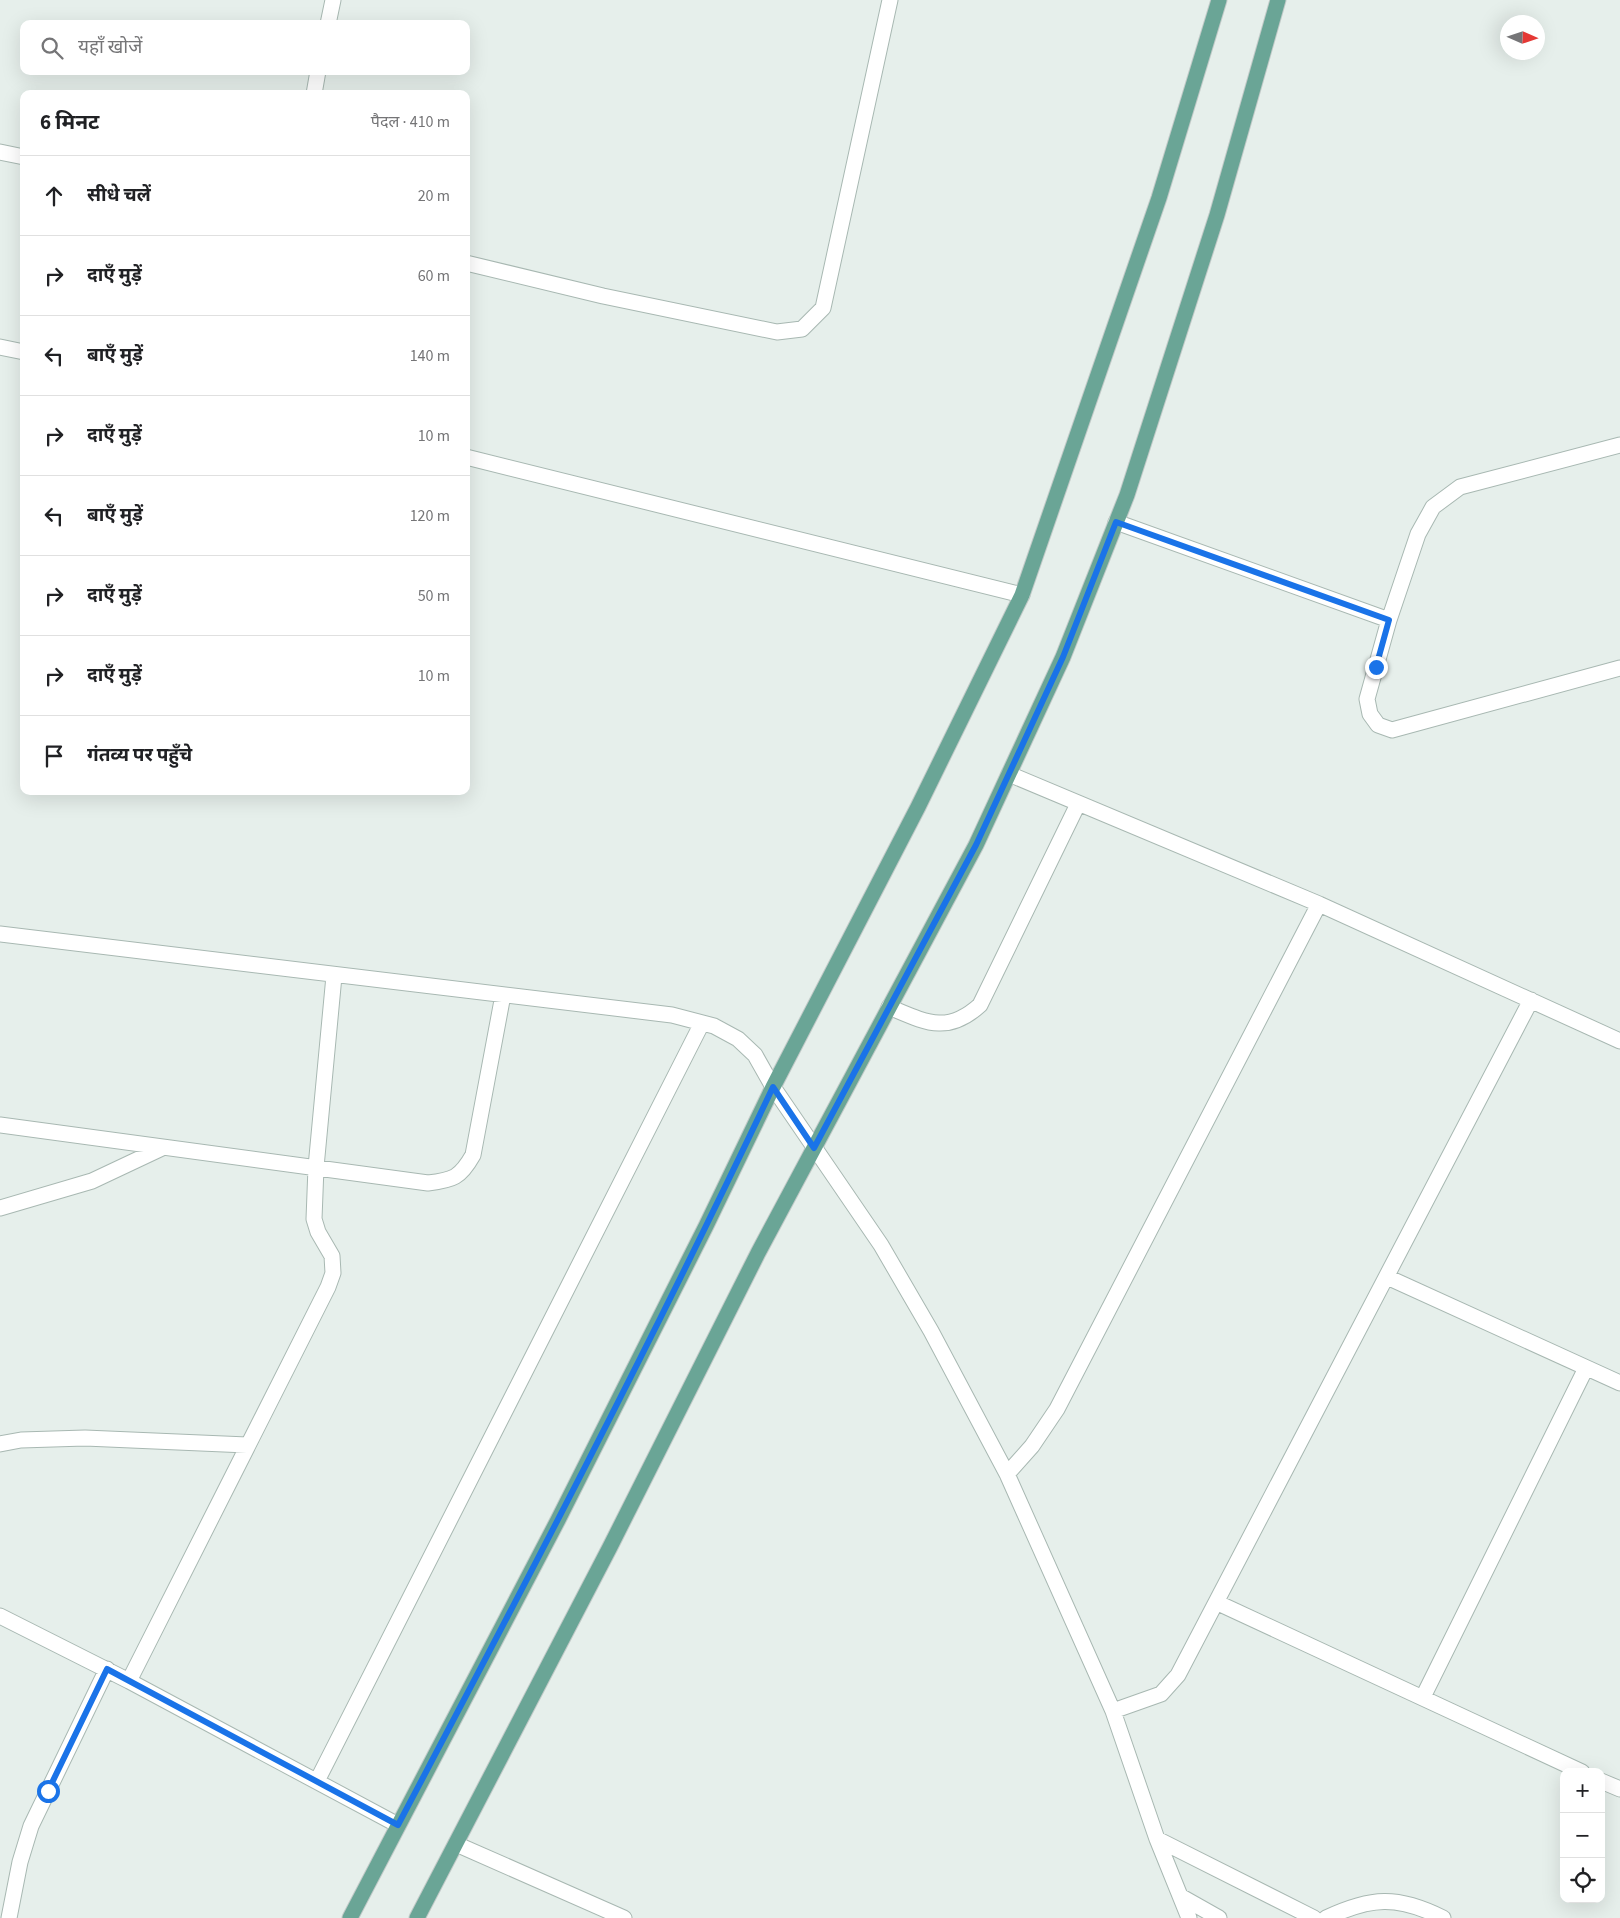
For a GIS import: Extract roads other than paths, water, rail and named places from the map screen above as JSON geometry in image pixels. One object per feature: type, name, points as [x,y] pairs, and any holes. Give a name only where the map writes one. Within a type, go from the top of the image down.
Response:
[{"type":"main road","points":[[350,1918],[558,1520],[706,1226],[773,1087],[918,807],[1022,595],[1159,198],[1219,0]]},
{"type":"main road","points":[[417,1918],[814,1148],[976,845],[1063,657],[1127,495],[1218,215],[1278,0]]},
{"type":"street","points":[[329,20],[332,0]]},
{"type":"street","points":[[470,264],[603,296],[777,332],[802,330],[823,308],[890,0]]},
{"type":"street","points":[[315,90],[317,75]]},
{"type":"street","points":[[0,152],[20,156]]},
{"type":"street","points":[[0,347],[20,351]]},
{"type":"street","points":[[1620,444],[1460,487],[1433,507],[1418,534],[1389,620],[1367,698],[1370,714],[1378,725],[1392,730],[1620,668]]},
{"type":"street","points":[[470,458],[1022,595]]},
{"type":"street","points":[[1116,522],[1389,620]]},
{"type":"street","points":[[1009,774],[1319,904],[1620,1041]]},
{"type":"street","points":[[889,1007],[921,1020],[944,1024],[965,1018],[980,1005],[1078,804]]},
{"type":"street","points":[[1007,1474],[1032,1446],[1062,1400],[1319,904]]},
{"type":"street","points":[[0,934],[334,976],[672,1015],[708,1025],[738,1039],[755,1055],[773,1087],[886,1254],[931,1331],[1007,1474],[1113,1711],[1158,1839],[1189,1918]]},
{"type":"street","points":[[129,1681],[328,1287],[333,1273],[332,1256],[318,1232],[314,1219],[316,1167],[334,976]]},
{"type":"street","points":[[0,1125],[316,1167],[428,1184],[450,1180],[465,1170],[473,1155],[503,995]]},
{"type":"street","points":[[1113,1711],[1161,1694],[1178,1675],[1218,1603],[1531,1000]]},
{"type":"street","points":[[322,1784],[708,1025]]},
{"type":"street","points":[[0,1208],[92,1181],[162,1148]]},
{"type":"street","points":[[1387,1277],[1620,1383]]},
{"type":"street","points":[[1423,1697],[1586,1368]]},
{"type":"street","points":[[0,1444],[21,1440],[85,1438],[247,1445]]},
{"type":"street","points":[[1218,1603],[1574,1768]]},
{"type":"street","points":[[0,1616],[107,1669],[398,1825]]},
{"type":"street","points":[[9,1918],[20,1862],[31,1826],[107,1669]]},
{"type":"street","points":[[1605,1783],[1620,1790]]},
{"type":"street","points":[[1158,1839],[1314,1918]]},
{"type":"street","points":[[456,1844],[624,1918]]},
{"type":"street","points":[[1180,1896],[1220,1918]]},
{"type":"street","points":[[1326,1918],[1352,1906],[1375,1900],[1407,1904],[1443,1918]]}]
